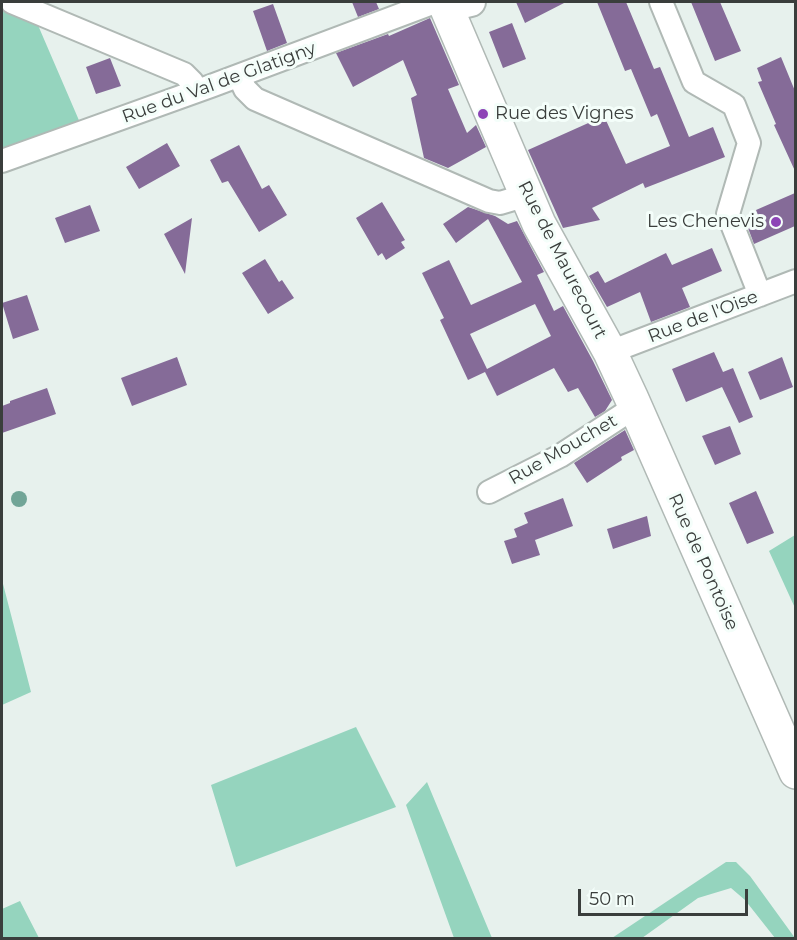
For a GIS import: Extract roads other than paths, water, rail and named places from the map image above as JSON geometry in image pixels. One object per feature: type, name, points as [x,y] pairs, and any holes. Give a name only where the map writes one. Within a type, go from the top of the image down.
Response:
[{"type":"main road","name":"Rue de Maurecourt","points":[[449,3],[539,224],[610,352]]},
{"type":"main road","name":"Rue de Pontoise","points":[[610,352],[795,772]]},
{"type":"street","points":[[12,2],[184,74],[192,82],[196,92]]},
{"type":"street","points":[[661,2],[694,82],[734,105],[749,143],[728,214],[760,295]]},
{"type":"street","name":"Rue du Val de Glatigny","points":[[2,161],[449,3]]},
{"type":"street","points":[[239,76],[245,89],[255,99],[489,201],[500,203],[527,195]]},
{"type":"street","name":"Rue de l'Oise","points":[[610,352],[795,281]]},
{"type":"street","name":"Rue Mouchet","points":[[489,492],[560,456],[635,407]]},
{"type":"place","name":"Rue des Vignes","points":[[483,114]]},
{"type":"place","name":"Les Chenevis","points":[[776,222]]}]
